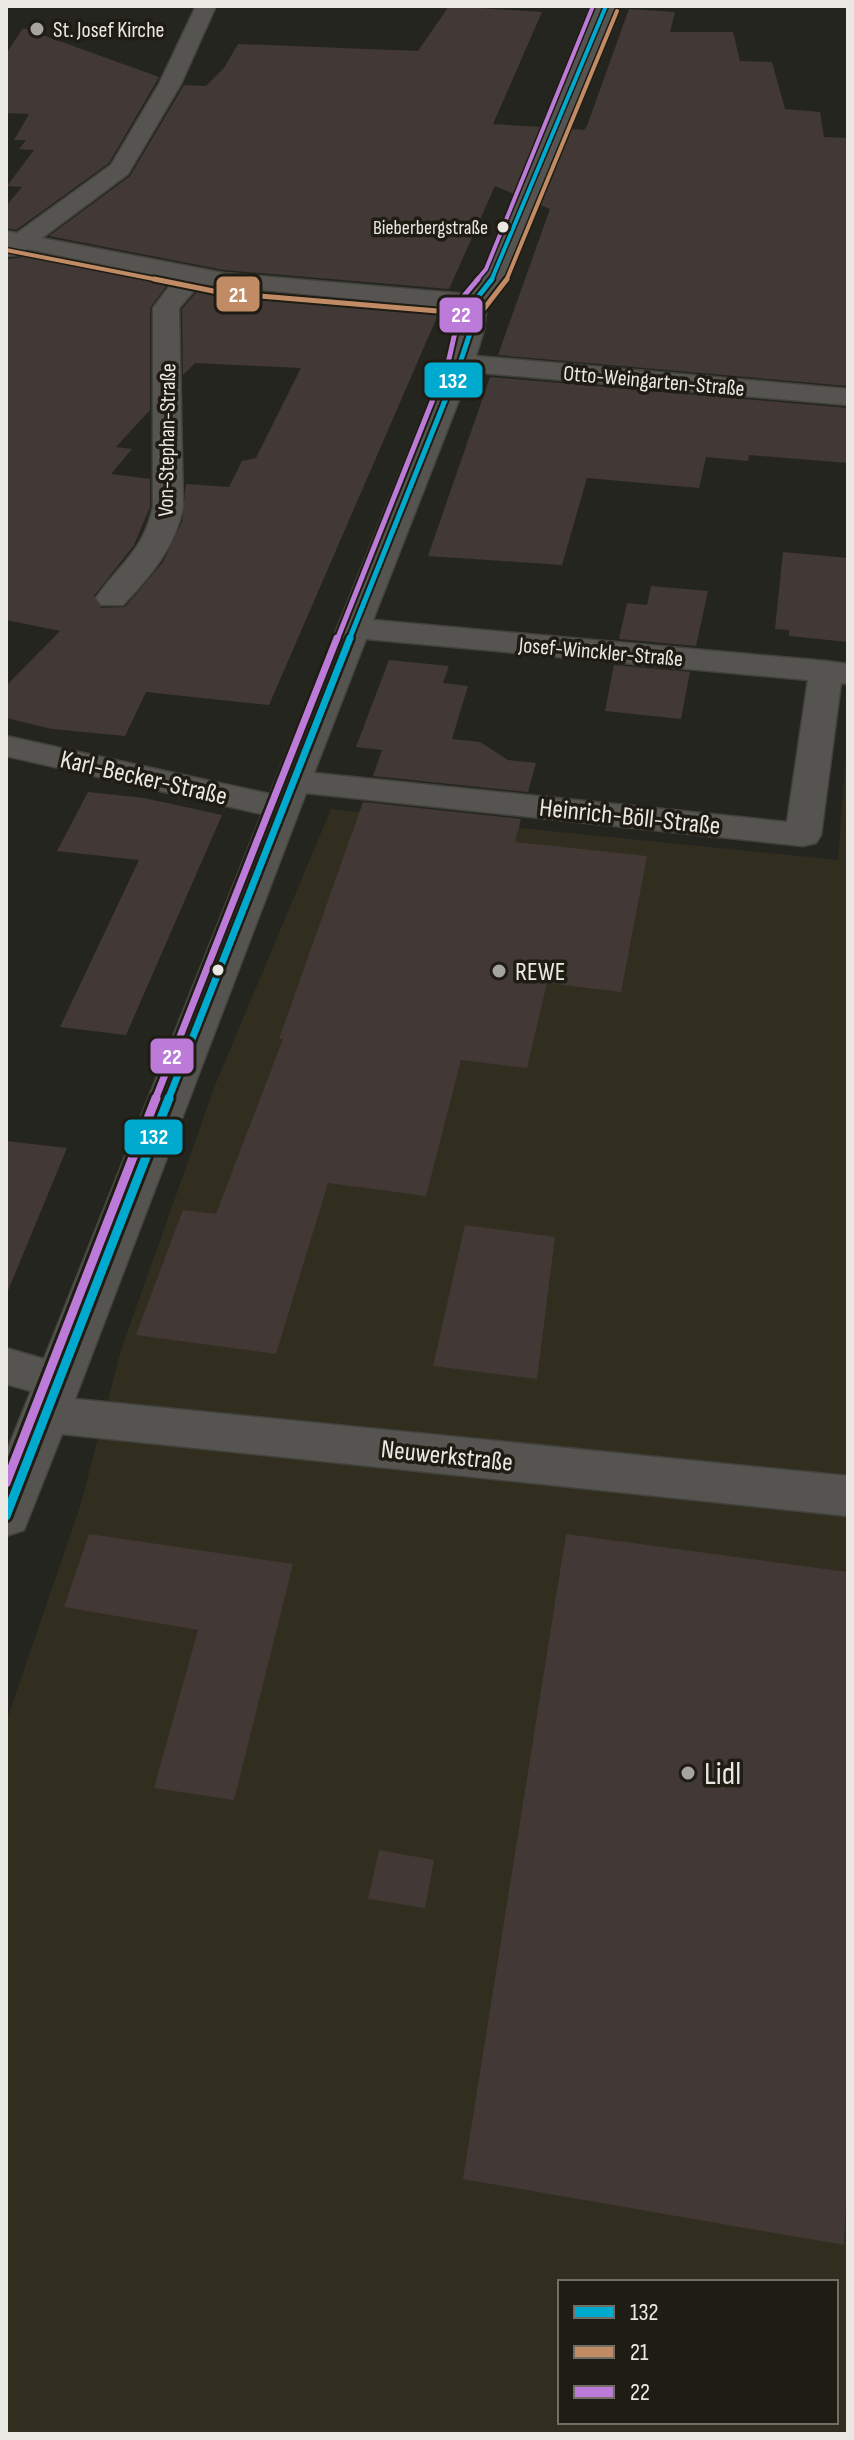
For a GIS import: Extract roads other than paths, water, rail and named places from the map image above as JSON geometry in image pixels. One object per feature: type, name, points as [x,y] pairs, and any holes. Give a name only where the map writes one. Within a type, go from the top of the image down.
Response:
[{"type":"street","points":[[11,244],[120,169],[170,84],[206,6]]},
{"type":"street","points":[[6,1516],[287,794],[460,363],[471,330],[474,302],[496,275],[606,6]]},
{"type":"street","points":[[11,244],[194,276],[474,302]]},
{"type":"street","name":"Von-Stephan-Straße","points":[[112,598],[153,554],[164,532],[168,507],[166,308],[176,291],[194,276]]},
{"type":"street","name":"Otto-Weingarten-Straße","points":[[460,363],[848,397]]},
{"type":"street","name":"Josef-Winckler-Straße","points":[[354,628],[837,672]]},
{"type":"street","name":"Heinrich-Böll-Straße","points":[[287,794],[803,835],[837,672]]},
{"type":"street","name":"Karl-Becker-Straße","points":[[6,746],[287,794]]},
{"type":"street","name":"Neuwerkstraße","points":[[6,1366],[53,1398],[848,1496]]},
{"type":"place","name":"St. Josef Kirche","points":[[37,29]]},
{"type":"place","name":"Bieberbergstraße","points":[[503,227]]},
{"type":"place","name":"REWE","points":[[499,971]]},
{"type":"place","name":"Lidl","points":[[688,1773]]}]
